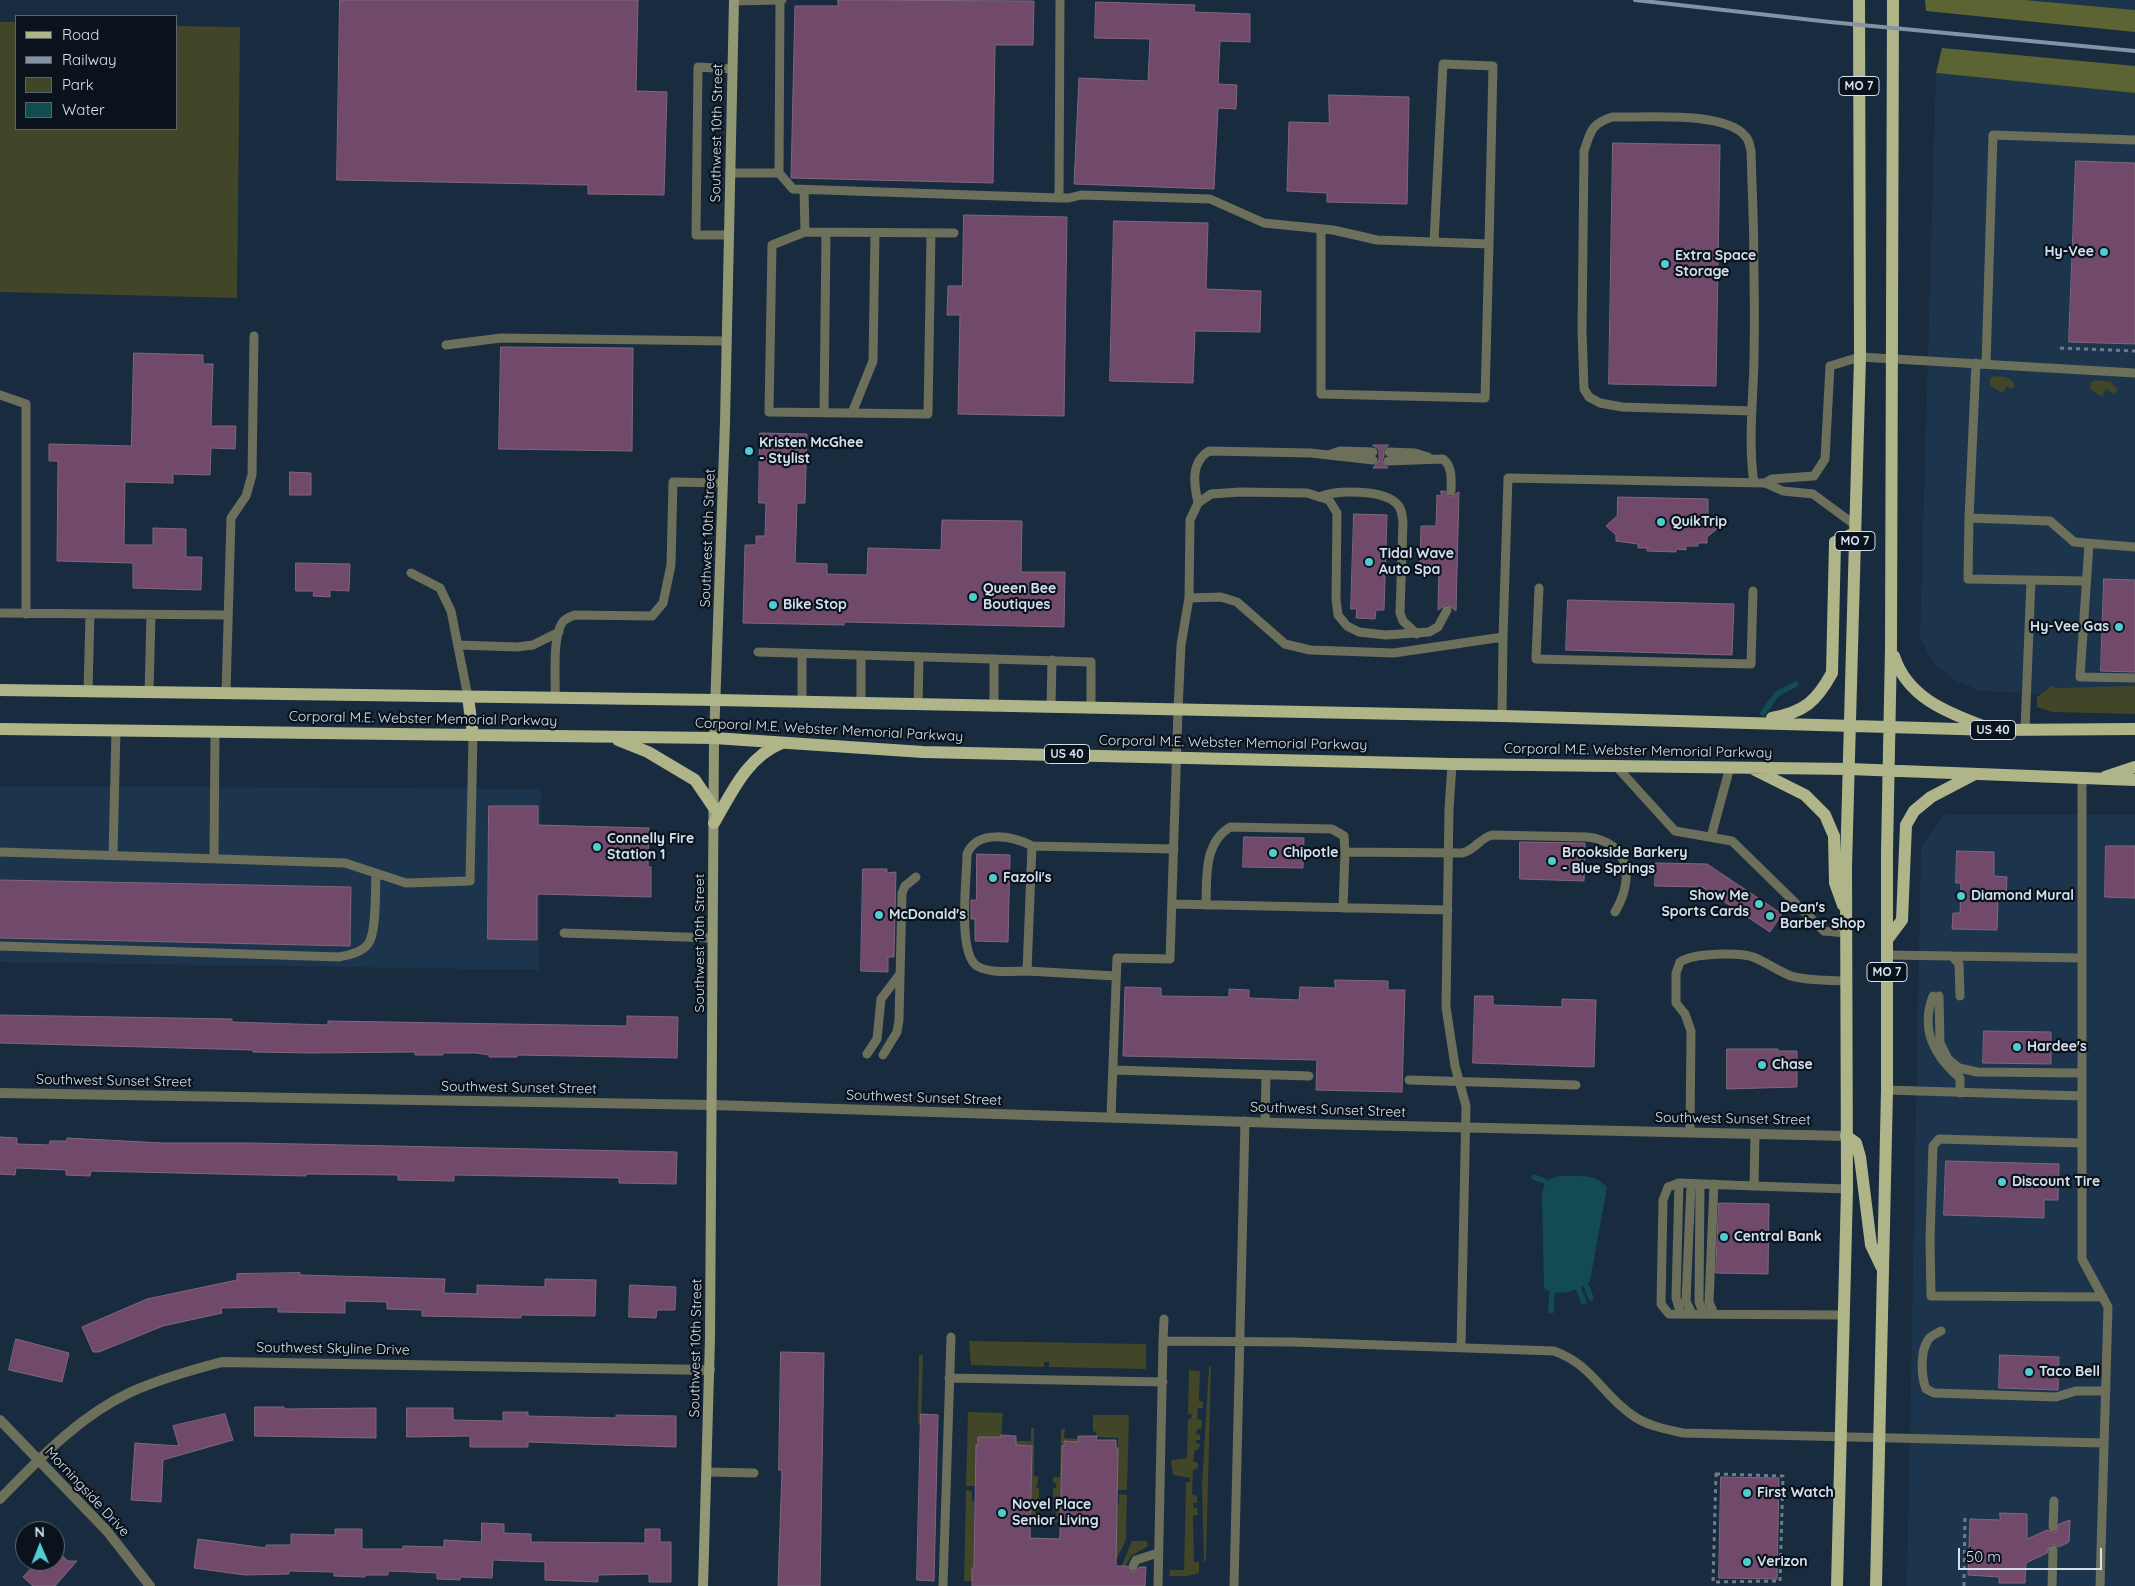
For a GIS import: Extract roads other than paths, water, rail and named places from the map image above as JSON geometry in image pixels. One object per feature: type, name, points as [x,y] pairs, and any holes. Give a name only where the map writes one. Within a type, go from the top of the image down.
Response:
[{"type":"main road","name":"MO 7","points":[[1836,1586],[1847,1189],[1846,912],[1860,357],[1859,0]]},
{"type":"main road","name":"MO 7","points":[[1876,1586],[1887,1090],[1888,770],[1892,647],[1893,0]]},
{"type":"main road","points":[[1742,722],[1799,712],[1824,687],[1832,673],[1835,542],[1855,529]]},
{"type":"main road","points":[[1892,647],[1904,679],[1917,693],[1949,713],[1994,730]]},
{"type":"main road","name":"Corporal M.E. Webster Memorial Parkway","points":[[0,690],[717,700],[1502,716],[1994,730],[2135,729]]},
{"type":"main road","points":[[468,697],[473,735]]},
{"type":"main road","name":"Corporal M.E. Webster Memorial Parkway","points":[[0,729],[714,738],[923,752],[1177,756],[1452,764],[1849,769],[1978,773],[2082,780],[2135,780]]},
{"type":"main road","points":[[611,737],[648,752],[695,780],[714,808]]},
{"type":"main road","points":[[714,823],[745,771],[761,754],[782,743]]},
{"type":"main road","points":[[2098,780],[2135,766]]},
{"type":"main road","points":[[1751,768],[1804,795],[1825,815],[1834,836],[1835,883],[1846,912]]},
{"type":"main road","points":[[1887,940],[1902,920],[1906,825],[1914,811],[1931,797],[1978,773]]},
{"type":"main road","points":[[1846,1136],[1856,1143],[1860,1157],[1871,1245],[1883,1271]]},
{"type":"street","name":"Southwest 10th Street","points":[[704,1586],[710,1370],[714,738],[717,700],[727,341],[734,1]]},
{"type":"street","name":"Southwest Sunset Street","points":[[0,1093],[713,1105],[1265,1122],[1846,1136]]},
{"type":"street","name":"Southwest Skyline Drive","points":[[0,1499],[38,1460],[88,1417],[130,1393],[177,1374],[222,1362],[710,1370]]},
{"type":"street","name":"Morningside Drive","points":[[0,1420],[107,1530],[150,1586]]},
{"type":"lane","points":[[734,1],[781,0],[779,173],[793,189],[1060,198],[1081,195],[1210,199],[1264,223],[1321,229],[1377,240],[1489,244]]},
{"type":"lane","points":[[1060,0],[1060,198]]},
{"type":"lane","points":[[1321,229],[1321,394],[1485,398],[1493,66],[1443,64],[1434,242]]},
{"type":"lane","points":[[729,236],[696,235],[698,67],[732,69]]},
{"type":"lane","points":[[1752,411],[1622,407],[1600,402],[1589,397],[1584,389],[1582,332],[1584,151],[1591,131],[1598,122],[1612,118],[1717,121],[1736,128],[1747,137],[1751,151],[1755,242],[1752,411],[1751,462],[1754,483]]},
{"type":"lane","points":[[1986,364],[1993,135],[2135,140]]},
{"type":"lane","points":[[730,173],[779,173]]},
{"type":"lane","points":[[804,190],[805,232]]},
{"type":"lane","points":[[930,233],[928,414],[769,412],[772,245],[805,232],[930,233],[954,234]]},
{"type":"lane","points":[[824,413],[826,232]]},
{"type":"lane","points":[[852,413],[873,361],[875,233]]},
{"type":"lane","points":[[226,693],[231,518],[246,496],[252,476],[254,336]]},
{"type":"lane","points":[[446,345],[500,338],[727,341]]},
{"type":"lane","points":[[1765,484],[1772,479],[1814,476],[1825,459],[1830,366],[1860,357],[2135,373]]},
{"type":"lane","points":[[1976,364],[1968,518],[1968,579],[2086,581]]},
{"type":"lane","points":[[0,395],[26,404],[26,614]]},
{"type":"lane","points":[[1198,503],[1194,486],[1196,467],[1200,457],[1209,451],[1311,452],[1328,455],[1373,456]]},
{"type":"lane","points":[[1389,456],[1443,460],[1448,463],[1451,473],[1451,491]]},
{"type":"lane","points":[[1502,716],[1508,478],[1765,484],[1783,492],[1813,494],[1855,529]]},
{"type":"lane","points":[[555,698],[556,639],[561,624],[567,618],[575,615],[652,616],[663,603],[671,565],[673,482],[723,483]]},
{"type":"lane","points":[[1111,1117],[1118,958],[1170,959],[1181,645],[1188,598],[1190,520],[1198,503],[1211,494],[1240,492],[1307,493],[1329,500],[1337,513],[1336,599],[1338,615],[1347,626],[1359,632],[1386,635],[1429,632],[1438,626],[1447,610]]},
{"type":"lane","points":[[1319,497],[1329,493],[1367,493],[1387,497],[1396,503],[1401,511],[1403,522],[1400,613],[1403,621],[1417,634]]},
{"type":"lane","points":[[1968,518],[2050,522],[2074,542],[2135,547]]},
{"type":"lane","points":[[2088,544],[2080,677],[2135,678]]},
{"type":"lane","points":[[411,573],[440,588],[451,611],[468,697]]},
{"type":"lane","points":[[2025,730],[2031,580]]},
{"type":"lane","points":[[1539,588],[1536,659],[1750,664],[1752,591]]},
{"type":"lane","points":[[1188,598],[1221,598],[1237,602],[1285,644],[1310,650],[1394,653],[1503,638]]},
{"type":"lane","points":[[0,613],[227,616]]},
{"type":"lane","points":[[88,691],[90,614]]},
{"type":"lane","points":[[149,692],[151,615]]},
{"type":"lane","points":[[458,645],[534,646],[559,632]]},
{"type":"lane","points":[[758,652],[1091,662],[1091,709]]},
{"type":"lane","points":[[802,654],[802,702]]},
{"type":"lane","points":[[861,656],[861,704]]},
{"type":"lane","points":[[918,657],[918,705]]},
{"type":"lane","points":[[994,659],[994,707]]},
{"type":"lane","points":[[1052,660],[1052,708]]},
{"type":"lane","points":[[113,856],[116,730]]},
{"type":"lane","points":[[214,858],[215,732]]},
{"type":"lane","points":[[0,852],[345,863],[406,883],[470,881],[473,735]]},
{"type":"lane","points":[[1452,764],[1448,854],[1446,1006],[1459,1081],[1466,1106],[1461,1347]]},
{"type":"lane","points":[[1616,766],[1675,831],[1732,841],[1824,931],[1846,933]]},
{"type":"lane","points":[[1710,837],[1730,767]]},
{"type":"lane","points":[[2082,780],[2082,1259],[2108,1307],[2100,1586]]},
{"type":"lane","points":[[1206,905],[1208,859],[1219,838],[1230,827],[1332,829],[1344,836],[1343,908]]},
{"type":"lane","points":[[1345,852],[1466,853],[1480,840],[1492,835],[1597,838],[1610,844],[1618,853],[1626,869],[1624,896],[1615,912]]},
{"type":"lane","points":[[1116,976],[985,969],[976,966],[969,958],[965,938],[968,854],[971,845],[977,840],[986,838],[1018,838],[1032,846],[1174,849]]},
{"type":"lane","points":[[1027,971],[1032,846]]},
{"type":"lane","points":[[0,946],[339,957],[354,954],[368,944],[373,930],[376,873]]},
{"type":"lane","points":[[883,1055],[897,1032],[902,893],[905,886],[916,878]]},
{"type":"lane","points":[[1172,904],[1448,910]]},
{"type":"lane","points":[[564,933],[713,938]]},
{"type":"lane","points":[[1690,1132],[1691,1031],[1684,1014],[1676,1004],[1678,966],[1686,958],[1736,955],[1752,957],[1784,973],[1812,980],[1845,981]]},
{"type":"lane","points":[[1887,955],[2082,958]]},
{"type":"lane","points":[[1952,956],[1959,964],[1960,996]]},
{"type":"lane","points":[[867,1054],[877,1039],[882,998],[900,974]]},
{"type":"lane","points":[[1960,1092],[1960,1078],[1936,1055],[1930,1040],[1930,1005],[1936,996],[1940,1044],[1948,1059],[1959,1068],[1978,1072],[2082,1072]]},
{"type":"lane","points":[[1113,1070],[1309,1076]]},
{"type":"lane","points":[[1265,1122],[1266,1075]]},
{"type":"lane","points":[[1409,1080],[1576,1085]]},
{"type":"lane","points":[[1887,1090],[2082,1096]]},
{"type":"lane","points":[[1234,1586],[1245,1121]]},
{"type":"lane","points":[[1754,1186],[1755,1134]]},
{"type":"lane","points":[[2081,1143],[1939,1139],[1933,1146],[1930,1239],[1931,1296],[2103,1298]]},
{"type":"lane","points":[[1844,1315],[1669,1314],[1660,1304],[1664,1200],[1668,1187],[1678,1184],[1714,1184],[1847,1189]]},
{"type":"lane","points":[[1678,1184],[1676,1298],[1681,1314]]},
{"type":"lane","points":[[1690,1184],[1686,1301],[1692,1314]]},
{"type":"lane","points":[[1700,1184],[1699,1302],[1704,1314]]},
{"type":"lane","points":[[1714,1184],[1710,1302],[1714,1314]]},
{"type":"lane","points":[[1158,1586],[1164,1319]]},
{"type":"lane","points":[[1941,1331],[1928,1338],[1923,1351],[1923,1381],[1926,1389],[1934,1392],[2056,1397],[2076,1391],[2106,1391]]},
{"type":"lane","points":[[944,1586],[950,1337]]},
{"type":"lane","points":[[1164,1341],[1542,1349],[1572,1357],[1632,1416],[1657,1428],[1683,1433],[2104,1443]]},
{"type":"lane","points":[[948,1378],[1163,1382]]},
{"type":"lane","points":[[707,1472],[754,1473]]},
{"type":"lane","points":[[2052,1528],[2054,1501]]},
{"type":"lane","points":[[2052,1586],[2053,1550]]},
{"type":"lane","points":[[1133,1566],[1136,1560],[1158,1553]]},
{"type":"water","points":[[1559,1176],[1591,1177],[1607,1187],[1590,1281],[1586,1285],[1574,1290],[1554,1293],[1544,1288],[1542,1194],[1545,1181]]},
{"type":"waterway","points":[[1763,713],[1777,694],[1796,684]]},
{"type":"waterway","points":[[1534,1177],[1545,1181]]},
{"type":"waterway","points":[[1586,1285],[1591,1298]]},
{"type":"waterway","points":[[1578,1288],[1584,1302]]},
{"type":"waterway","points":[[1551,1311],[1552,1293]]},
{"type":"railway","points":[[1635,0],[1830,22],[2135,51]]},
{"type":"place","name":"Hy-Vee","points":[[2104,252]]},
{"type":"place","name":"Extra Space Storage","points":[[1665,264]]},
{"type":"place","name":"Kristen McGhee - Stylist","points":[[749,451]]},
{"type":"place","name":"QuikTrip","points":[[1661,522]]},
{"type":"place","name":"Tidal Wave Auto Spa","points":[[1369,562]]},
{"type":"place","name":"Queen Bee Boutiques","points":[[973,597]]},
{"type":"place","name":"Bike Stop","points":[[773,605]]},
{"type":"place","name":"Hy-Vee Gas","points":[[2119,627]]},
{"type":"place","name":"Connelly Fire Station 1","points":[[597,847]]},
{"type":"place","name":"Chipotle","points":[[1273,853]]},
{"type":"place","name":"Brookside Barkery - Blue Springs","points":[[1552,861]]},
{"type":"place","name":"Fazoli's","points":[[993,878]]},
{"type":"place","name":"Diamond Mural","points":[[1961,896]]},
{"type":"place","name":"Show Me Sports Cards","points":[[1759,904]]},
{"type":"place","name":"McDonald's","points":[[879,915]]},
{"type":"place","name":"Dean's Barber Shop","points":[[1770,916]]},
{"type":"place","name":"Hardee's","points":[[2017,1047]]},
{"type":"place","name":"Chase","points":[[1762,1065]]},
{"type":"place","name":"Discount Tire","points":[[2002,1182]]},
{"type":"place","name":"Central Bank","points":[[1724,1237]]},
{"type":"place","name":"Taco Bell","points":[[2029,1372]]},
{"type":"place","name":"First Watch","points":[[1747,1493]]},
{"type":"place","name":"Novel Place Senior Living","points":[[1002,1513]]},
{"type":"place","name":"Verizon","points":[[1747,1562]]}]
